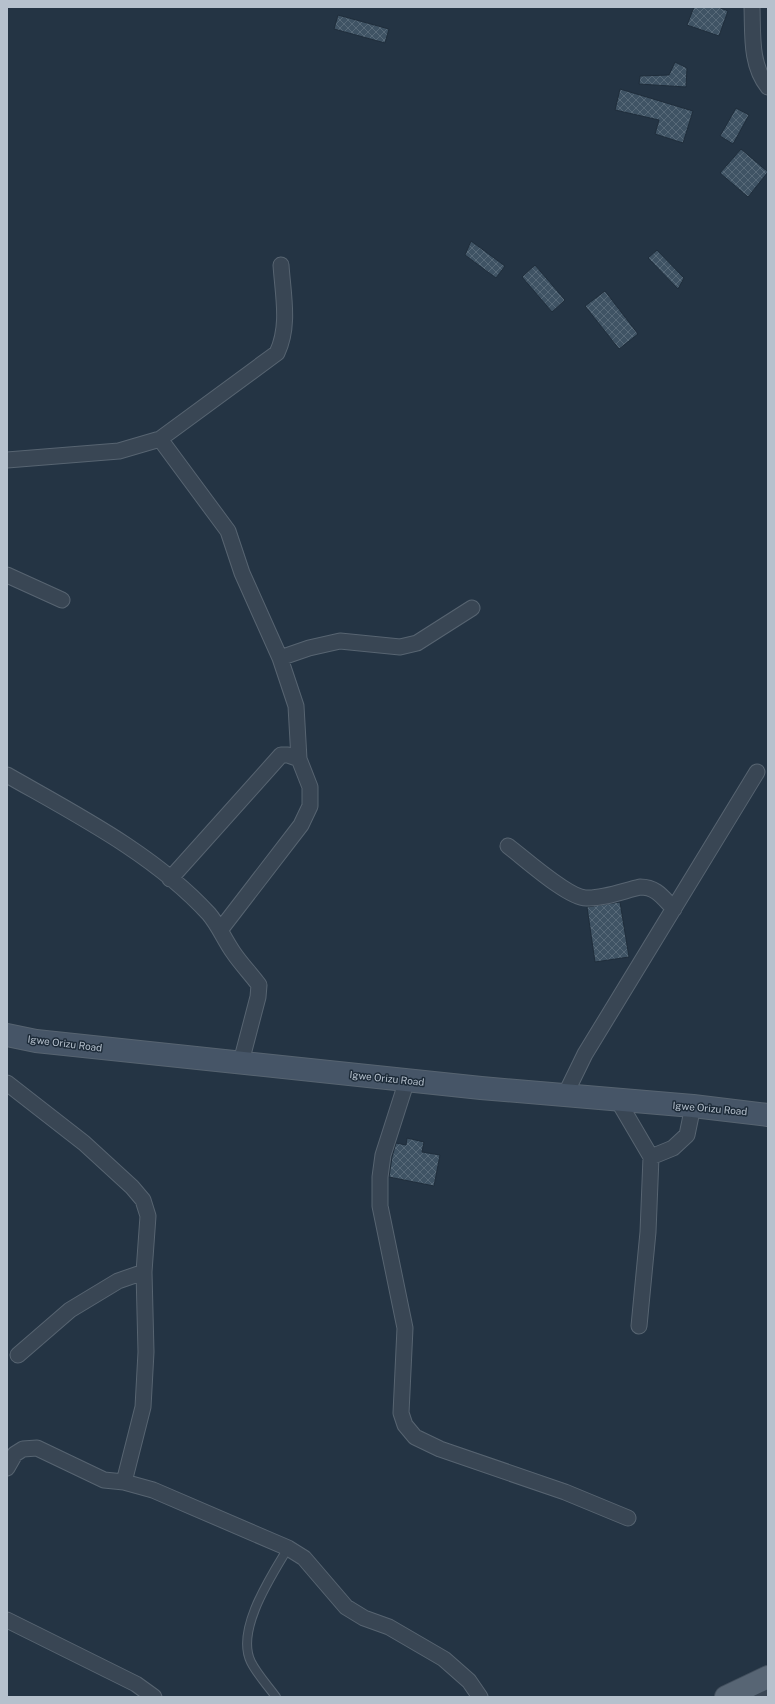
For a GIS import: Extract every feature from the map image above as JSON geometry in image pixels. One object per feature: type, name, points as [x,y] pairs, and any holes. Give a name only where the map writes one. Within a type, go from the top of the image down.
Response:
[{"type":"main road","name":"Igwe Orizu Road","points":[[7,1035],[36,1041],[408,1080],[693,1106],[768,1115]]},
{"type":"main road","points":[[726,1697],[761,1686]]},
{"type":"street","points":[[752,7],[754,52],[758,69],[768,87]]},
{"type":"street","points":[[7,460],[119,451],[160,439],[277,353],[283,342],[286,328],[281,265]]},
{"type":"street","points":[[160,439],[228,531],[242,573],[280,658],[296,706],[299,759],[310,787],[310,806],[301,825],[221,929]]},
{"type":"street","points":[[7,575],[62,600]]},
{"type":"street","points":[[280,658],[309,648],[340,642],[400,647],[417,643],[472,608]]},
{"type":"street","points":[[170,879],[281,755],[288,754],[299,759]]},
{"type":"street","points":[[565,1095],[585,1054],[757,772]]},
{"type":"street","points":[[7,775],[124,844],[170,879],[208,914],[221,929],[233,952],[259,985],[258,997],[241,1062]]},
{"type":"street","points":[[508,846],[558,884],[576,895],[585,898],[640,887],[648,887],[656,890],[674,909]]},
{"type":"street","points":[[408,1080],[383,1155],[380,1177],[380,1206],[405,1328],[401,1413],[406,1425],[415,1437],[440,1449],[565,1492],[628,1518]]},
{"type":"street","points":[[7,1083],[84,1143],[132,1187],[143,1200],[148,1216],[144,1272],[146,1352],[143,1407],[124,1482]]},
{"type":"street","points":[[617,1099],[651,1157],[648,1232],[639,1326]]},
{"type":"street","points":[[651,1157],[673,1148],[687,1135],[693,1106]]},
{"type":"street","points":[[18,1355],[70,1310],[118,1281],[144,1272]]},
{"type":"street","points":[[7,1468],[15,1454],[23,1449],[37,1448],[104,1480],[124,1482],[153,1490],[288,1548],[304,1558],[346,1607],[364,1618],[389,1627],[444,1659],[469,1681],[480,1697]]},
{"type":"street","points":[[7,1620],[136,1684],[154,1697]]},
{"type":"lane","points":[[276,1697],[250,1661],[247,1641],[253,1609],[288,1548]]},
{"type":"building","points":[[694,7],[718,7],[728,11],[719,36],[687,25]]},
{"type":"building","points":[[338,15],[389,29],[385,43],[334,29]]},
{"type":"building","points":[[675,62],[687,68],[686,87],[639,84],[640,76],[669,75]]},
{"type":"building","points":[[620,89],[693,111],[683,143],[655,134],[659,120],[615,110]]},
{"type":"building","points":[[736,108],[749,115],[733,144],[720,136]]},
{"type":"building","points":[[741,149],[768,172],[748,197],[720,173]]},
{"type":"building","points":[[471,241],[505,266],[496,278],[465,255]]},
{"type":"building","points":[[657,250],[684,278],[678,289],[648,258]]},
{"type":"building","points":[[535,265],[565,300],[552,312],[522,277]]},
{"type":"building","points":[[605,291],[638,334],[619,349],[585,306]]},
{"type":"building","points":[[620,902],[629,957],[595,962],[587,907]]},
{"type":"building","points":[[407,1138],[424,1142],[422,1152],[440,1155],[434,1186],[389,1177],[396,1143],[406,1145]]}]
